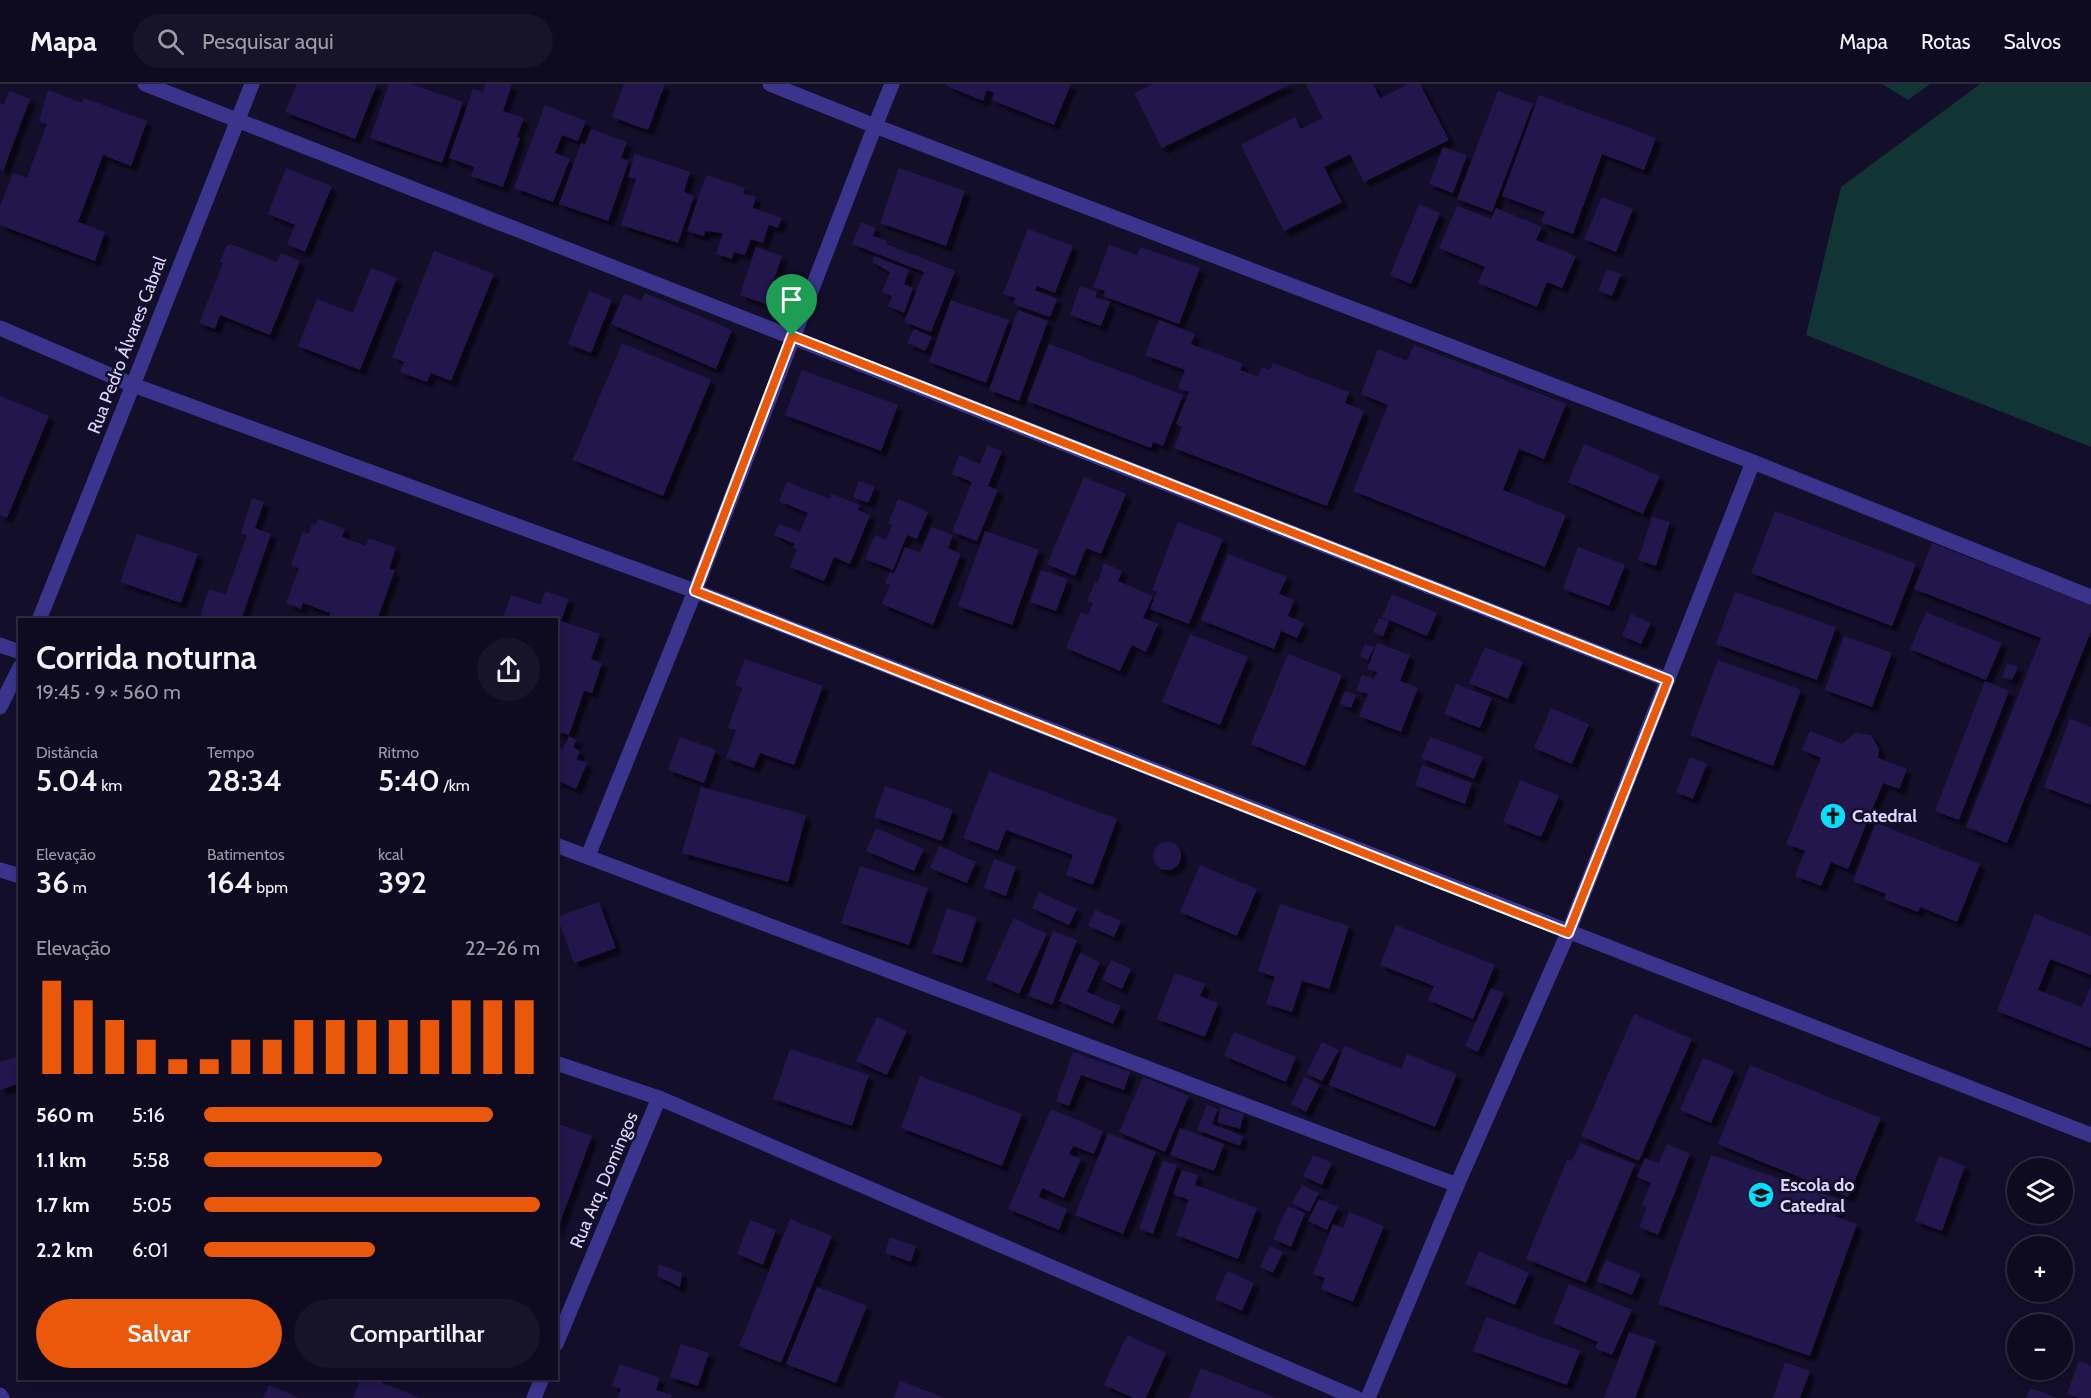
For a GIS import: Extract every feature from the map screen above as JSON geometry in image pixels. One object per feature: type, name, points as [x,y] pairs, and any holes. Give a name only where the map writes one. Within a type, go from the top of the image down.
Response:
[{"type":"street","points":[[145,84],[1668,680]]},
{"type":"street","name":"Rua Pedro Álvares Cabral","points":[[40,618],[252,84]]},
{"type":"street","points":[[770,84],[1753,462],[2091,597]]},
{"type":"street","points":[[588,856],[695,591],[792,336],[892,84]]},
{"type":"street","points":[[0,328],[133,385],[695,591],[2091,1135]]},
{"type":"street","points":[[1368,1398],[1457,1185],[1568,933],[1753,462]]},
{"type":"street","points":[[0,645],[18,651]]},
{"type":"street","points":[[0,707],[18,671]]},
{"type":"street","points":[[558,846],[1457,1185]]},
{"type":"street","points":[[0,870],[18,875]]},
{"type":"street","points":[[558,1064],[659,1098],[1356,1398]]},
{"type":"street","name":"Rua Arq. Domingos","points":[[558,1339],[659,1098]]},
{"type":"street","points":[[534,1398],[541,1380]]},
{"type":"green space","points":[[1882,84],[1930,84],[1908,100]]},
{"type":"green space","points":[[1980,84],[2091,84],[2091,447],[1806,335],[1841,187]]},
{"type":"building","points":[[297,84],[377,84],[355,139],[285,112]]},
{"type":"building","points":[[389,84],[410,84],[463,102],[442,163],[370,138]]},
{"type":"building","points":[[485,84],[512,84],[503,111],[524,118],[517,137],[520,138],[503,187],[471,176],[474,167],[449,158],[473,89],[483,92]]},
{"type":"building","points":[[624,84],[665,84],[648,130],[612,117]]},
{"type":"building","points":[[948,84],[1071,84],[1054,125],[992,100],[994,93],[987,90],[983,101],[947,86]]},
{"type":"building","points":[[1154,84],[1291,84],[1162,148],[1134,93]]},
{"type":"building","points":[[1306,84],[1373,84],[1380,98],[1409,84],[1420,84],[1449,140],[1364,182],[1350,154],[1324,167],[1342,202],[1284,231],[1241,145],[1295,117],[1301,129],[1323,118]]},
{"type":"building","points":[[48,90],[82,103],[84,98],[147,121],[131,166],[103,155],[78,222],[105,232],[95,261],[0,225],[0,207],[13,173],[27,178],[47,124],[39,121]]},
{"type":"building","points":[[9,91],[30,99],[3,171],[0,169],[0,103],[4,105]]},
{"type":"building","points":[[1498,91],[1533,104],[1492,212],[1457,199]]},
{"type":"building","points":[[1539,95],[1656,138],[1644,170],[1602,154],[1573,234],[1541,222],[1545,212],[1502,196]]},
{"type":"building","points":[[545,105],[586,121],[578,141],[562,135],[555,153],[570,159],[553,202],[514,188]]},
{"type":"building","points":[[591,129],[627,142],[621,158],[629,161],[608,221],[559,204],[581,143],[585,145]]},
{"type":"building","points":[[1443,147],[1467,155],[1453,193],[1429,184]]},
{"type":"building","points":[[635,154],[690,172],[684,192],[694,196],[678,243],[621,225],[636,179],[628,177]]},
{"type":"building","points":[[286,168],[332,186],[305,252],[287,244],[295,225],[268,214]]},
{"type":"building","points":[[899,168],[965,191],[946,246],[880,223]]},
{"type":"building","points":[[706,175],[745,188],[743,193],[756,197],[753,208],[782,218],[778,228],[769,225],[763,243],[751,239],[745,255],[734,252],[732,259],[716,254],[723,233],[705,231],[704,236],[687,231]]},
{"type":"building","points":[[1602,197],[1633,209],[1616,252],[1584,239]]},
{"type":"building","points":[[1419,204],[1440,213],[1411,284],[1390,275]]},
{"type":"building","points":[[1457,206],[1491,219],[1496,208],[1542,227],[1536,240],[1576,256],[1562,288],[1547,282],[1537,307],[1478,283],[1485,267],[1439,248]]},
{"type":"building","points":[[861,222],[876,228],[873,236],[887,241],[886,244],[955,271],[931,332],[904,322],[924,272],[852,244]]},
{"type":"building","points":[[1028,229],[1073,246],[1055,293],[1037,286],[1035,290],[1057,299],[1050,317],[1013,304],[1016,298],[1003,294]]},
{"type":"building","points":[[230,244],[277,262],[281,253],[300,261],[270,335],[220,315],[215,329],[199,323],[223,263],[220,262],[226,247]]},
{"type":"building","points":[[1109,245],[1137,255],[1140,247],[1200,268],[1179,324],[1103,296],[1105,291],[1093,287]]},
{"type":"building","points":[[756,247],[782,256],[766,304],[740,295]]},
{"type":"building","points":[[434,251],[494,274],[451,381],[431,373],[427,382],[400,372],[404,362],[392,357]]},
{"type":"building","points":[[874,256],[909,270],[904,284],[913,288],[904,313],[888,306],[892,296],[882,292],[890,272],[872,262]]},
{"type":"building","points":[[371,268],[397,278],[360,370],[298,346],[317,299],[353,313]]},
{"type":"building","points":[[1607,269],[1621,274],[1612,296],[1598,291]]},
{"type":"building","points":[[1080,286],[1097,292],[1095,297],[1110,302],[1101,326],[1070,315]]},
{"type":"building","points":[[589,291],[612,300],[591,353],[568,344]]},
{"type":"building","points":[[645,293],[732,330],[716,369],[611,324],[624,294],[641,301]]},
{"type":"building","points":[[951,300],[1009,320],[986,383],[929,362]]},
{"type":"building","points":[[1018,310],[1048,321],[1019,401],[989,390]]},
{"type":"building","points":[[1159,320],[1195,334],[1191,344],[1243,364],[1240,370],[1258,377],[1262,367],[1270,370],[1273,363],[1349,392],[1345,403],[1364,411],[1327,506],[1174,448],[1182,427],[1176,424],[1189,392],[1178,388],[1185,370],[1145,355]]},
{"type":"building","points":[[914,329],[932,337],[925,351],[907,343]]},
{"type":"building","points":[[622,343],[711,380],[663,496],[573,460]]},
{"type":"building","points":[[1049,344],[1183,395],[1163,446],[1153,442],[1151,448],[1027,401]]},
{"type":"building","points":[[1414,345],[1566,404],[1544,459],[1519,449],[1503,490],[1566,515],[1545,567],[1353,491],[1388,405],[1361,394],[1378,349],[1407,361]]},
{"type":"building","points":[[802,370],[898,405],[881,451],[785,415]]},
{"type":"building","points":[[0,396],[49,416],[7,518],[0,515]]},
{"type":"building","points":[[1584,444],[1660,476],[1643,514],[1568,482]]},
{"type":"building","points":[[988,445],[1002,451],[988,486],[998,490],[977,541],[952,532],[972,482],[952,474],[959,455],[980,464]]},
{"type":"building","points":[[1084,477],[1126,494],[1101,554],[1086,548],[1075,576],[1047,564]]},
{"type":"building","points":[[859,481],[875,487],[868,503],[853,497]]},
{"type":"building","points":[[787,482],[830,499],[831,494],[860,505],[858,510],[870,515],[850,564],[834,557],[824,581],[790,567],[797,549],[793,547],[795,544],[774,535],[779,524],[800,532],[808,513],[779,501]]},
{"type":"building","points":[[252,498],[264,502],[255,528],[271,534],[242,618],[208,618],[200,615],[209,589],[226,594],[247,535],[241,533]]},
{"type":"building","points":[[898,499],[928,512],[917,539],[907,535],[893,570],[865,559],[875,535],[886,540],[892,525],[888,524]]},
{"type":"building","points":[[1775,511],[1916,564],[1892,626],[1751,573]]},
{"type":"building","points":[[1652,517],[1670,522],[1656,566],[1638,560]]},
{"type":"building","points":[[318,519],[345,529],[342,537],[366,546],[369,538],[396,548],[389,569],[395,570],[378,618],[329,618],[330,613],[303,603],[301,609],[286,603],[299,568],[291,565],[303,532],[309,534],[312,524],[315,525]]},
{"type":"building","points":[[1178,522],[1223,539],[1189,624],[1150,609],[1157,592],[1152,590]]},
{"type":"building","points":[[931,527],[953,535],[948,548],[961,554],[933,625],[882,604],[890,585],[885,583],[890,572],[894,574],[905,547],[920,553]]},
{"type":"building","points":[[985,531],[1039,550],[1012,625],[958,606]]},
{"type":"building","points":[[137,534],[198,554],[181,603],[120,582]]},
{"type":"building","points":[[1932,543],[2091,605],[2091,631],[2007,843],[1966,827],[2041,638],[1914,589]]},
{"type":"building","points":[[1578,547],[1625,565],[1609,606],[1563,589]]},
{"type":"building","points":[[1228,554],[1287,577],[1279,594],[1294,600],[1288,616],[1304,623],[1297,638],[1281,631],[1274,649],[1201,620]]},
{"type":"building","points":[[1104,563],[1122,571],[1118,581],[1153,596],[1143,618],[1158,624],[1146,652],[1132,645],[1120,671],[1066,648],[1081,612],[1088,615],[1093,603],[1087,601],[1095,582],[1098,583]]},
{"type":"building","points":[[1041,570],[1068,579],[1056,611],[1030,602]]},
{"type":"building","points":[[545,591],[569,599],[561,621],[600,634],[591,659],[602,663],[592,693],[584,691],[569,735],[558,732],[558,618],[503,618],[511,595],[541,605]]},
{"type":"building","points":[[1735,592],[1836,627],[1817,680],[1716,644]]},
{"type":"building","points":[[1392,594],[1437,613],[1427,636],[1382,617]]},
{"type":"building","points":[[1926,612],[2002,643],[1986,680],[1910,649]]},
{"type":"building","points":[[1631,614],[1651,623],[1641,644],[1622,636]]},
{"type":"building","points":[[1379,618],[1389,621],[1383,637],[1373,632]]},
{"type":"building","points":[[1190,634],[1248,657],[1220,725],[1162,702]]},
{"type":"building","points":[[1844,636],[1892,653],[1872,707],[1825,690]]},
{"type":"building","points":[[1377,643],[1410,655],[1400,681],[1418,688],[1401,732],[1359,716],[1368,694],[1356,690],[1362,675],[1374,679],[1377,672],[1367,669]]},
{"type":"building","points":[[1365,644],[1374,647],[1368,660],[1360,656]]},
{"type":"building","points":[[1485,647],[1523,662],[1508,699],[1469,683]]},
{"type":"building","points":[[1288,654],[1342,675],[1305,766],[1251,744]]},
{"type":"building","points":[[745,659],[823,686],[794,765],[760,753],[754,768],[726,758],[736,730],[728,728],[742,688],[735,685]]},
{"type":"building","points":[[1718,660],[1801,690],[1773,766],[1690,735]]},
{"type":"building","points":[[2007,663],[2018,667],[2012,680],[2002,677]]},
{"type":"building","points":[[1985,681],[2009,691],[1959,820],[1935,811]]},
{"type":"building","points":[[1456,684],[1492,698],[1480,728],[1444,714]]},
{"type":"building","points":[[1345,691],[1356,695],[1351,708],[1340,704]]},
{"type":"building","points":[[1551,708],[1589,724],[1572,764],[1534,748]]},
{"type":"building","points":[[2070,719],[2091,727],[2091,805],[2044,787]]},
{"type":"building","name":"Catedral","points":[[1810,731],[1842,744],[1855,733],[1871,735],[1879,749],[1878,758],[1907,769],[1899,789],[1883,783],[1848,869],[1831,862],[1821,886],[1795,876],[1805,851],[1786,844],[1821,758],[1802,750]]},
{"type":"building","points":[[569,736],[577,740],[573,747],[580,751],[576,759],[587,763],[576,789],[558,781],[558,747],[563,749]]},
{"type":"building","points":[[680,737],[716,750],[704,783],[668,770]]},
{"type":"building","points":[[1430,737],[1483,757],[1474,779],[1421,758]]},
{"type":"building","points":[[1690,757],[1707,764],[1693,799],[1676,792]]},
{"type":"building","points":[[1422,765],[1472,783],[1465,804],[1415,785]]},
{"type":"building","points":[[989,771],[1117,819],[1093,885],[1066,875],[1073,855],[1006,830],[998,851],[963,838]]},
{"type":"building","points":[[1520,780],[1559,796],[1541,837],[1503,822]]},
{"type":"building","points":[[885,786],[953,810],[942,841],[874,817]]},
{"type":"building","points":[[701,787],[806,815],[788,882],[682,853]]},
{"type":"building","points":[[1876,823],[1980,864],[1957,922],[1920,907],[1918,912],[1884,899],[1886,894],[1853,881]]},
{"type":"building","points":[[876,828],[924,849],[914,871],[866,851]]},
{"type":"building","points":[[1167,842],[1177,846],[1181,856],[1177,866],[1167,870],[1157,866],[1153,856],[1157,846]]},
{"type":"building","points":[[939,846],[976,862],[967,883],[930,868]]},
{"type":"building","points":[[994,859],[1016,867],[1006,896],[984,888]]},
{"type":"building","points":[[1200,865],[1257,889],[1237,936],[1180,912]]},
{"type":"building","points":[[860,866],[928,888],[909,945],[841,923]]},
{"type":"building","points":[[1039,892],[1077,909],[1069,925],[1032,908]]},
{"type":"building","points":[[599,902],[616,948],[574,963],[558,917]]},
{"type":"building","points":[[1280,904],[1349,926],[1329,989],[1302,981],[1292,1012],[1266,1004],[1275,977],[1258,971]]},
{"type":"building","points":[[947,908],[977,918],[962,963],[932,953]]},
{"type":"building","points":[[1095,910],[1121,921],[1114,937],[1088,926]]},
{"type":"building","points":[[2035,914],[2091,936],[2091,975],[2050,959],[2038,990],[2082,1007],[2091,985],[2091,1048],[1997,1011]]},
{"type":"building","points":[[1014,918],[1047,934],[1019,994],[986,979]]},
{"type":"building","points":[[1396,925],[1495,965],[1473,1019],[1428,1000],[1434,986],[1380,965]]},
{"type":"building","points":[[1053,931],[1077,940],[1052,1005],[1028,996]]},
{"type":"building","points":[[1080,953],[1100,962],[1087,992],[1121,1006],[1113,1024],[1059,1001]]},
{"type":"building","points":[[1111,960],[1131,969],[1122,989],[1102,980]]},
{"type":"building","points":[[1175,973],[1205,984],[1200,996],[1218,1003],[1205,1037],[1157,1019]]},
{"type":"building","points":[[1491,988],[1504,993],[1478,1052],[1465,1046]]},
{"type":"building","points":[[1634,1014],[1692,1039],[1639,1161],[1581,1136]]},
{"type":"building","points":[[877,1017],[907,1031],[887,1075],[856,1061]]},
{"type":"building","points":[[1234,1032],[1296,1057],[1286,1082],[1224,1056]]},
{"type":"building","points":[[1322,1042],[1339,1050],[1322,1081],[1306,1073]]},
{"type":"building","points":[[1344,1046],[1401,1069],[1407,1054],[1457,1074],[1435,1127],[1329,1085]]},
{"type":"building","points":[[790,1049],[869,1075],[852,1126],[773,1099]]},
{"type":"building","points":[[1073,1052],[1130,1072],[1124,1090],[1081,1075],[1069,1106],[1056,1101]]},
{"type":"building","points":[[18,1057],[18,1084],[0,1090],[0,1062]]},
{"type":"building","points":[[1703,1058],[1734,1071],[1711,1123],[1680,1110]]},
{"type":"building","points":[[1750,1065],[1881,1118],[1848,1197],[1718,1144]]},
{"type":"building","points":[[920,1076],[1022,1114],[1002,1166],[901,1128]]},
{"type":"building","points":[[1143,1077],[1189,1096],[1165,1152],[1119,1132]]},
{"type":"building","points":[[1304,1077],[1320,1085],[1306,1112],[1291,1104]]},
{"type":"building","points":[[1207,1105],[1218,1109],[1212,1124],[1243,1136],[1240,1146],[1197,1130]]},
{"type":"building","points":[[1221,1107],[1244,1114],[1240,1129],[1217,1122]]},
{"type":"building","points":[[1051,1109],[1103,1131],[1094,1154],[1073,1146],[1069,1154],[1081,1159],[1064,1198],[1042,1188],[1039,1197],[1067,1209],[1059,1230],[1008,1209]]},
{"type":"building","points":[[558,1124],[592,1136],[558,1228]]},
{"type":"building","points":[[1180,1128],[1224,1144],[1214,1171],[1170,1155]]},
{"type":"building","points":[[1108,1133],[1156,1152],[1123,1234],[1075,1215]]},
{"type":"building","points":[[1580,1143],[1635,1164],[1586,1283],[1526,1259],[1567,1160],[1572,1161]]},
{"type":"building","points":[[1667,1144],[1690,1154],[1658,1235],[1639,1227],[1647,1207],[1642,1205],[1651,1183],[1637,1177],[1645,1158],[1659,1163]]},
{"type":"building","points":[[1313,1155],[1332,1163],[1322,1185],[1303,1176]]},
{"type":"building","points":[[1711,1155],[1841,1200],[1835,1216],[1857,1224],[1810,1356],[1658,1304]]},
{"type":"building","points":[[1939,1156],[1965,1166],[1942,1231],[1915,1221]]},
{"type":"building","points":[[1163,1161],[1177,1165],[1153,1234],[1139,1229]]},
{"type":"building","points":[[1182,1170],[1198,1175],[1195,1185],[1257,1208],[1238,1259],[1176,1235],[1189,1200],[1173,1194]]},
{"type":"building","points":[[1302,1185],[1319,1193],[1309,1212],[1292,1203]]},
{"type":"building","points":[[1319,1199],[1338,1207],[1327,1230],[1308,1221]]},
{"type":"building","points":[[1288,1206],[1305,1213],[1291,1247],[1273,1239]]},
{"type":"building","points":[[1349,1212],[1384,1226],[1353,1302],[1321,1289],[1325,1278],[1313,1274],[1333,1224],[1343,1228]]},
{"type":"building","points":[[790,1219],[832,1236],[781,1363],[739,1346]]},
{"type":"building","points":[[750,1220],[776,1230],[763,1265],[737,1254]]},
{"type":"building","points":[[890,1237],[916,1246],[911,1262],[885,1253]]},
{"type":"building","points":[[1270,1246],[1283,1252],[1273,1273],[1260,1267]]},
{"type":"building","points":[[1479,1251],[1529,1273],[1515,1305],[1465,1284]]},
{"type":"building","points":[[1606,1260],[1641,1274],[1632,1295],[1597,1281]]},
{"type":"building","points":[[659,1264],[682,1273],[680,1287],[657,1276]]},
{"type":"building","points":[[1227,1271],[1254,1283],[1242,1311],[1215,1299]]},
{"type":"building","points":[[1569,1284],[1632,1310],[1612,1355],[1595,1348],[1598,1342],[1553,1323]]},
{"type":"building","points":[[817,1287],[867,1306],[836,1383],[786,1364]]},
{"type":"building","points":[[1486,1317],[1580,1351],[1567,1385],[1473,1351]]},
{"type":"building","points":[[1629,1332],[1656,1341],[1635,1398],[1604,1398]]},
{"type":"building","points":[[1127,1335],[1166,1353],[1146,1398],[1134,1398],[1104,1385]]},
{"type":"building","points":[[681,1344],[709,1353],[698,1386],[670,1377]]},
{"type":"building","points":[[2079,1361],[2091,1366],[2091,1398],[2080,1398],[2067,1394]]},
{"type":"building","points":[[1785,1362],[1810,1371],[1800,1398],[1773,1398]]},
{"type":"building","points":[[620,1364],[660,1378],[656,1390],[672,1395],[671,1398],[617,1398],[621,1389],[612,1386]]},
{"type":"building","points":[[1201,1368],[1276,1398],[1189,1398]]},
{"type":"building","points":[[360,1380],[383,1380],[382,1383],[421,1398],[353,1398]]},
{"type":"building","points":[[900,1381],[945,1398],[894,1398]]},
{"type":"building","points":[[269,1385],[299,1398],[263,1398]]},
{"type":"building","points":[[2030,1388],[2057,1398],[2026,1398]]},
{"type":"place","name":"Catedral","points":[[1833,816]]},
{"type":"place","name":"Escola do Catedral","points":[[1761,1195]]},
{"type":"route","points":[[792,336],[1668,680],[1568,933],[695,591],[792,336]]}]
